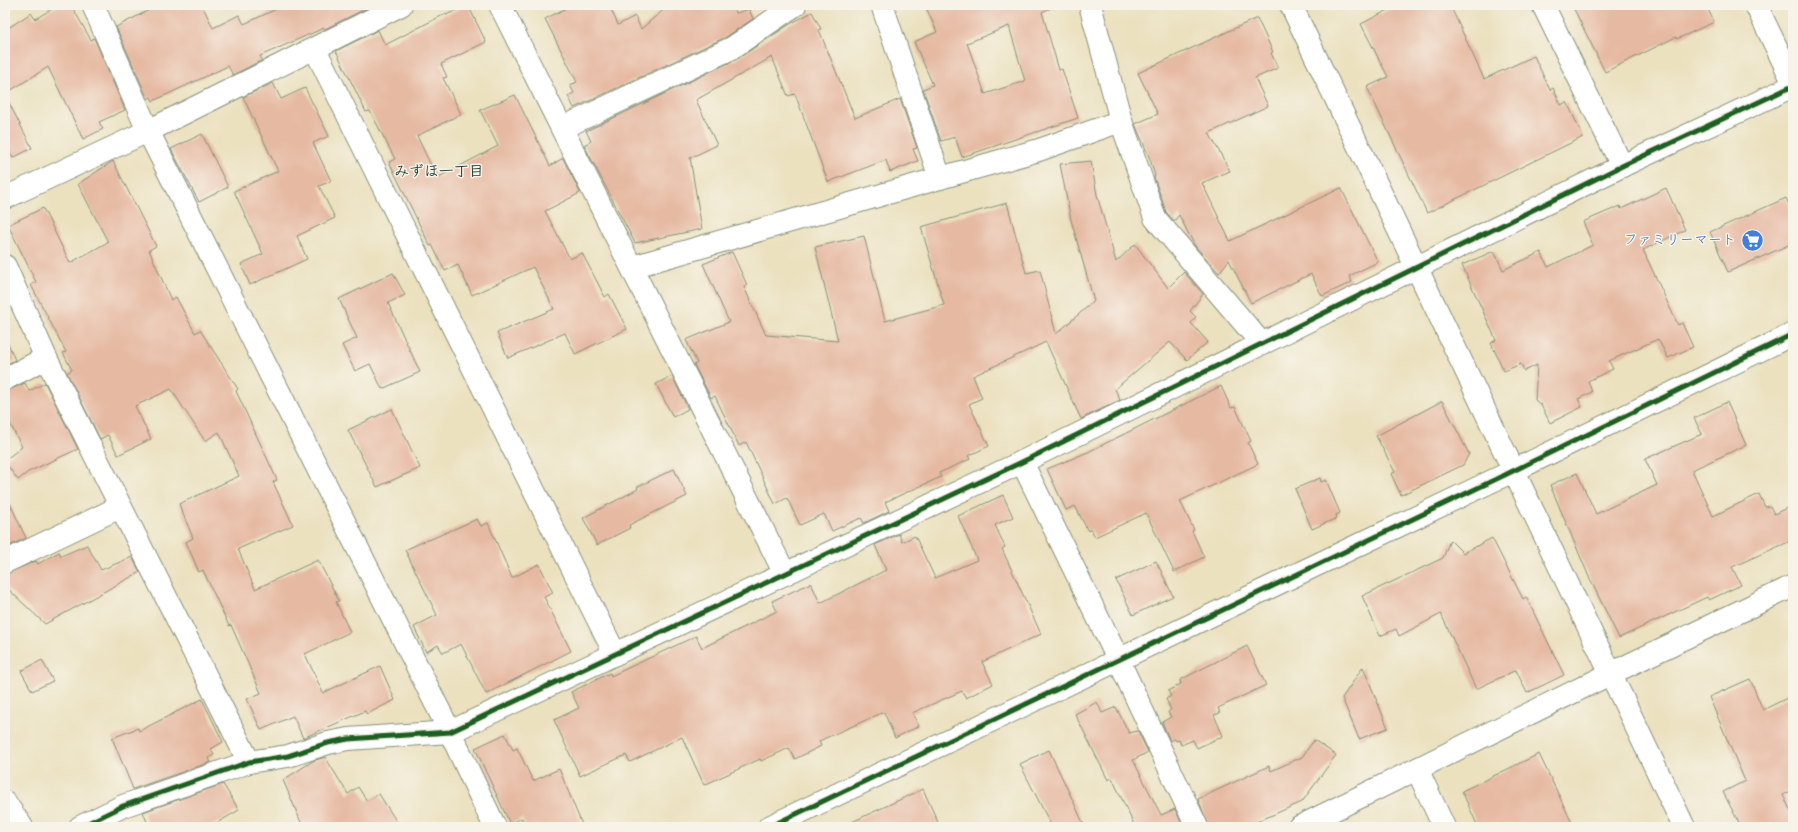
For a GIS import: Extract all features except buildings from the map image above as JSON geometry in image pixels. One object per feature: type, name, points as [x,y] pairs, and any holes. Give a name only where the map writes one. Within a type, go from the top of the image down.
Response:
[{"type":"street","points":[[94,5],[148,131],[450,732],[495,827]]},
{"type":"street","points":[[5,198],[148,131],[401,5]]},
{"type":"street","points":[[500,5],[785,574]]},
{"type":"street","points":[[562,128],[732,48],[795,5]]},
{"type":"street","points":[[882,5],[940,178]]},
{"type":"street","points":[[1090,5],[1121,121],[1155,218],[1262,344]]},
{"type":"street","points":[[1291,5],[1415,268],[1612,673],[1684,827]]},
{"type":"street","points":[[1543,5],[1622,166]]},
{"type":"street","points":[[1756,5],[1793,82]]},
{"type":"street","points":[[315,49],[615,654]]},
{"type":"street","points":[[80,827],[123,806],[248,762],[288,756],[328,743],[348,739],[450,732],[1022,462],[1622,166],[1793,86]]},
{"type":"street","points":[[632,267],[1039,150],[1121,121]]},
{"type":"street","points":[[5,266],[46,358],[248,762]]},
{"type":"street","points":[[769,827],[1513,471],[1793,334]]},
{"type":"street","points":[[5,379],[46,358]]},
{"type":"street","points":[[1022,462],[1118,659],[1196,827]]},
{"type":"street","points":[[5,562],[120,507]]},
{"type":"street","points":[[1299,827],[1793,586]]},
{"type":"street","points":[[1417,769],[1444,827]]},
{"type":"street","points":[[5,802],[22,827]]},
{"type":"cycle path","points":[[80,827],[123,806],[249,762],[288,756],[328,743],[348,739],[450,732],[1022,462],[1622,166],[1793,86]]},
{"type":"cycle path","points":[[769,827],[1513,471],[1793,334]]},
{"type":"place","name":"ファミリーマート","points":[[1752,241]]},
{"type":"district","name":"みずほ一丁目","points":[[439,173]]}]
